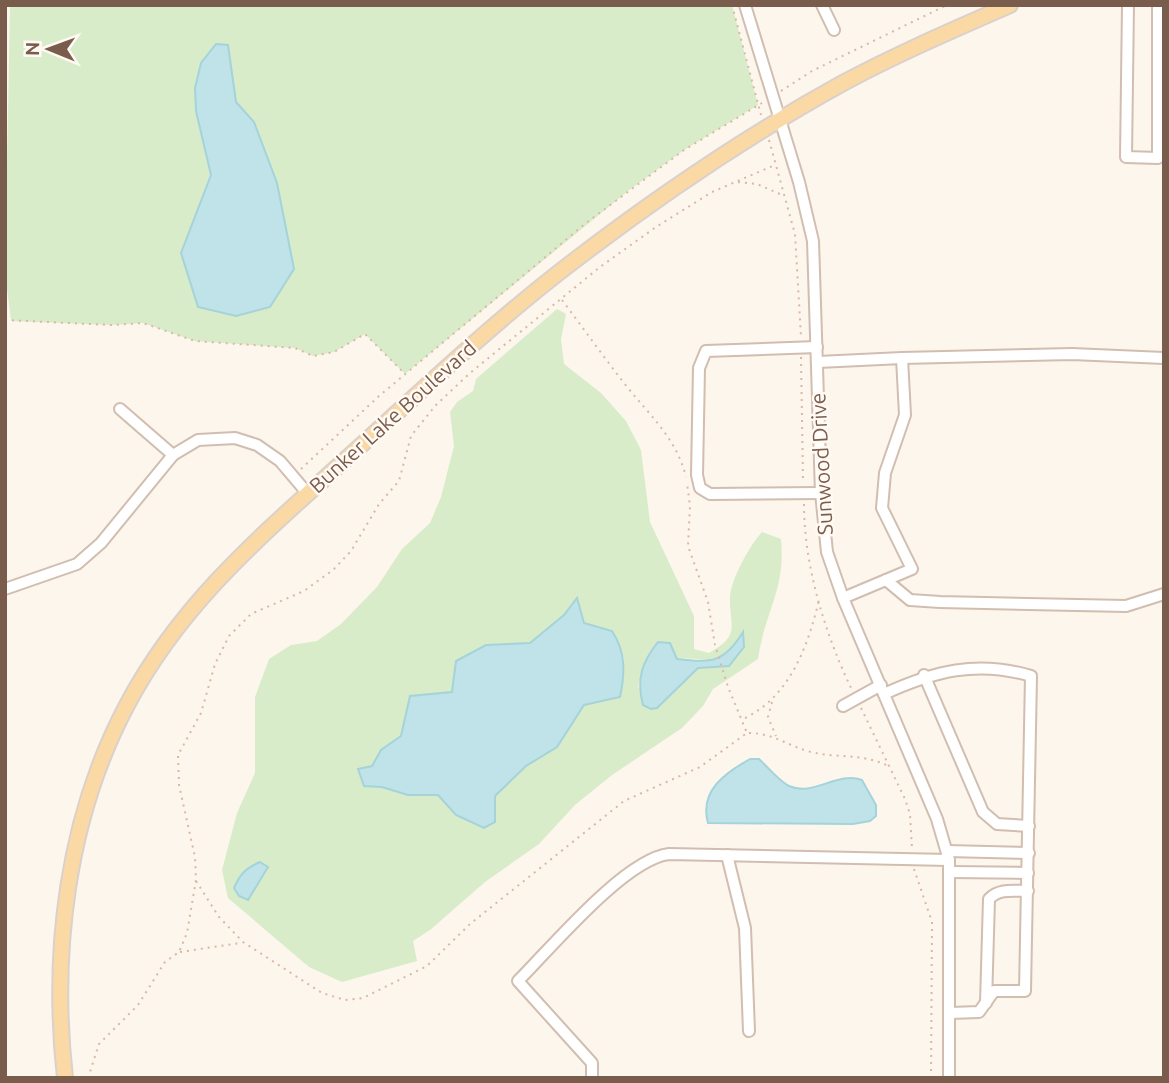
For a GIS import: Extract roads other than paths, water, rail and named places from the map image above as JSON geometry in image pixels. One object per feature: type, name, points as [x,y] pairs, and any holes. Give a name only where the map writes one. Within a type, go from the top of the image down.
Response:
[{"type":"main road","name":"Bunker Lake Boulevard","points":[[57,1078],[61,1046],[63,928],[67,890],[85,807],[104,754],[140,681],[188,611],[224,570],[556,275],[696,174],[871,68],[1010,5]]},
{"type":"main road","name":"Bunker Lake Boulevard","points":[[61,1046],[65,1078]]},
{"type":"street","name":"Sunwood Drive","points":[[745,5],[799,182],[813,241],[821,493],[827,552],[843,598],[918,773],[948,855],[951,872],[949,1078]]},
{"type":"street","points":[[822,5],[834,30]]},
{"type":"street","points":[[1128,5],[1126,157],[1161,158],[1158,5]]},
{"type":"street","points":[[817,347],[706,351],[699,368],[697,475],[700,488],[710,494],[821,493]]},
{"type":"street","points":[[818,362],[1072,354],[1164,358]]},
{"type":"street","points":[[843,598],[912,569],[882,508],[885,472],[905,415],[902,358]]},
{"type":"street","points":[[120,409],[173,455]]},
{"type":"street","points":[[5,589],[77,564],[101,543],[173,455],[198,440],[235,438],[269,452],[308,494]]},
{"type":"street","points":[[886,580],[906,598],[940,602],[1126,606],[1164,594]]},
{"type":"street","points":[[843,706],[924,675],[996,668],[1031,676],[1025,991],[994,991],[979,1012],[950,1013]]},
{"type":"street","points":[[924,675],[983,812],[997,824],[1030,826]]},
{"type":"street","points":[[592,1078],[592,1063],[518,981],[623,877],[646,860],[669,854],[1029,853]]},
{"type":"street","points":[[727,855],[745,928],[749,1031]]},
{"type":"street","points":[[951,872],[1028,873]]},
{"type":"street","points":[[985,1005],[989,899],[1003,891],[1028,891]]},
{"type":"water","points":[[216,44],[228,45],[236,102],[254,122],[277,183],[294,269],[270,307],[236,316],[198,307],[181,253],[211,175],[196,111],[195,88],[201,63]]},
{"type":"water","points":[[577,598],[584,623],[612,631],[617,639],[623,663],[620,697],[584,705],[557,747],[526,766],[495,796],[495,822],[484,828],[456,815],[438,795],[408,795],[382,787],[364,786],[358,769],[372,766],[381,750],[401,736],[410,696],[452,692],[456,661],[486,645],[530,643],[564,615]]},
{"type":"water","points":[[743,632],[744,647],[729,666],[698,668],[657,708],[651,709],[643,705],[640,679],[648,657],[658,642],[670,643],[677,659],[708,660],[716,659],[730,650]]},
{"type":"water","points":[[750,759],[759,759],[785,784],[798,789],[844,779],[862,780],[876,805],[876,816],[870,821],[853,824],[708,823],[707,801],[716,784]]},
{"type":"water","points":[[260,862],[268,867],[248,900],[239,896],[234,888],[239,879],[247,869]]}]
